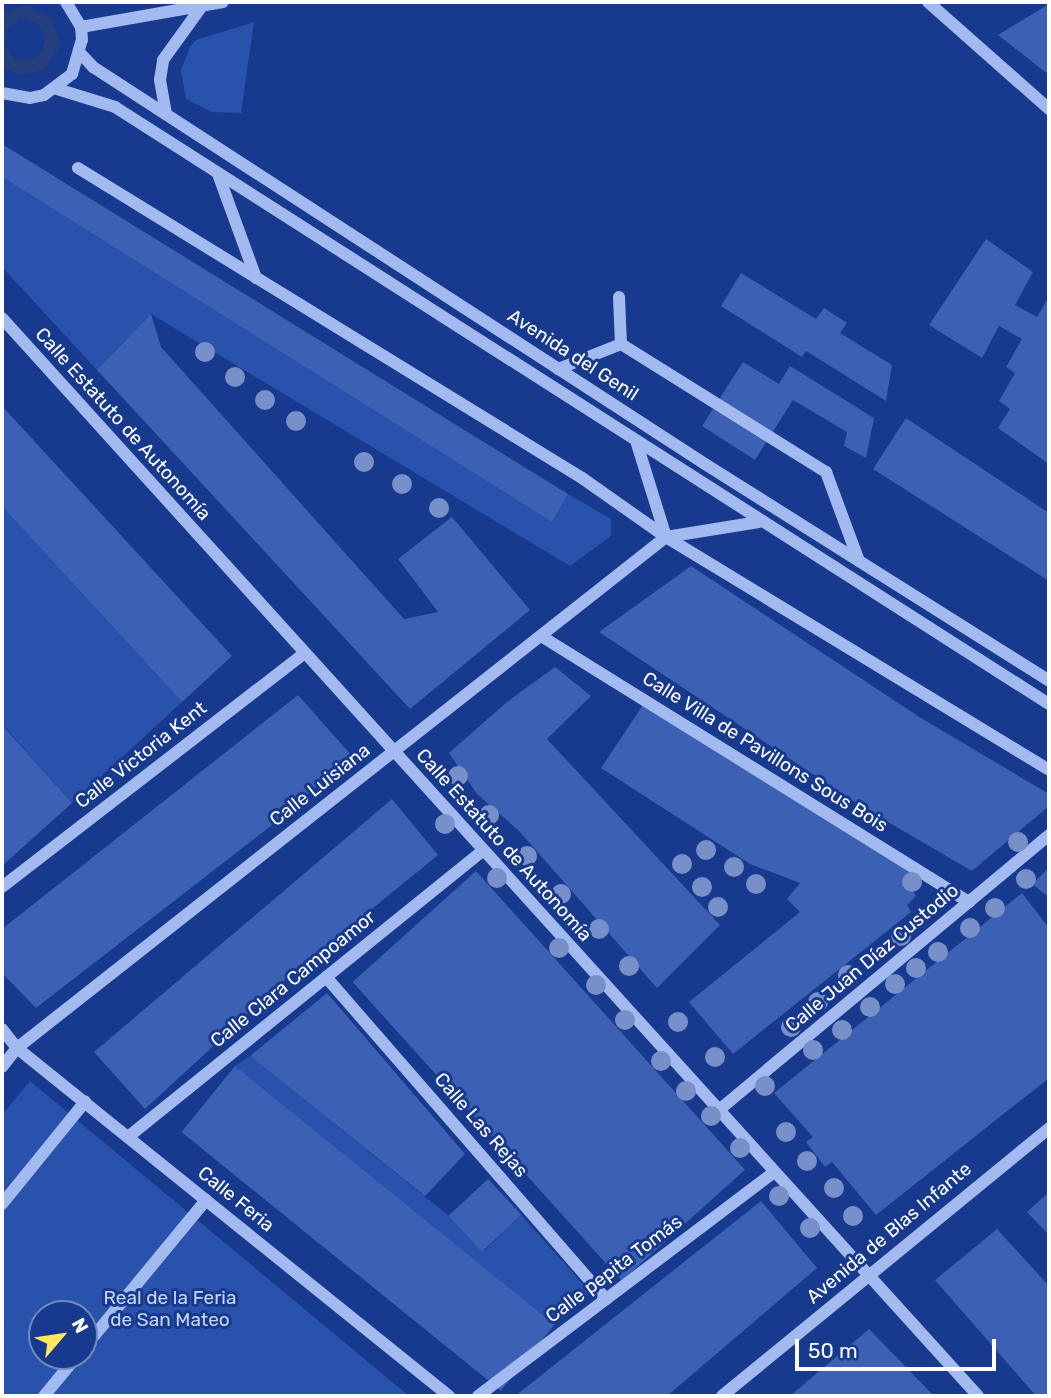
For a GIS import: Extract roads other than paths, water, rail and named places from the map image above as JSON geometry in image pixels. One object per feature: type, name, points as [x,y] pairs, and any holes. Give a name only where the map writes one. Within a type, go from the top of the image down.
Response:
[{"type":"street","points":[[2,94],[30,98],[57,89],[72,74],[81,54],[81,27],[66,2]]},
{"type":"street","points":[[81,27],[223,2]]},
{"type":"street","points":[[928,2],[1049,109]]},
{"type":"street","points":[[166,114],[160,80],[163,60],[202,6]]},
{"type":"street","name":"Avenida del Genil","points":[[81,54],[93,67],[558,369],[1049,681]]},
{"type":"street","name":"Avenida del Genil","points":[[57,89],[115,107],[759,522],[1049,704]]},
{"type":"street","points":[[78,168],[582,478],[666,537],[1049,770]]},
{"type":"street","points":[[218,173],[256,278]]},
{"type":"street","points":[[619,297],[621,344]]},
{"type":"street","name":"Calle Estatuto de Autonomía","points":[[2,318],[978,1396]]},
{"type":"street","points":[[558,369],[621,344]]},
{"type":"street","points":[[621,344],[826,472],[860,562]]},
{"type":"street","points":[[637,444],[666,537]]},
{"type":"street","name":"Calle Luisiana","points":[[2,1066],[18,1048],[666,537],[759,522]]},
{"type":"street","name":"Calle Villa de Pavillons Sous Bois","points":[[541,636],[969,902]]},
{"type":"street","name":"Calle Victoria Kent","points":[[2,887],[304,654]]},
{"type":"street","name":"Calle Juan Díaz Custodio","points":[[719,1111],[1049,835]]},
{"type":"street","name":"Calle Clara Campoamor","points":[[128,1137],[483,850]]},
{"type":"street","name":"Calle Las Rejas","points":[[326,977],[606,1299]]},
{"type":"street","name":"Calle Feria","points":[[2,1029],[18,1048],[449,1396]]},
{"type":"street","points":[[2,1204],[85,1102]]},
{"type":"street","name":"Avenida de Blas Infante","points":[[722,1396],[1049,1128]]},
{"type":"street","name":"Calle pepita Tomás","points":[[478,1396],[774,1172]]},
{"type":"street","points":[[98,1331],[206,1200]]},
{"type":"street","points":[[62,1396],[48,1392],[66,1370]]},
{"type":"park label","name":"Real de la Feria de San Mateo","points":[[170,1309]]}]
